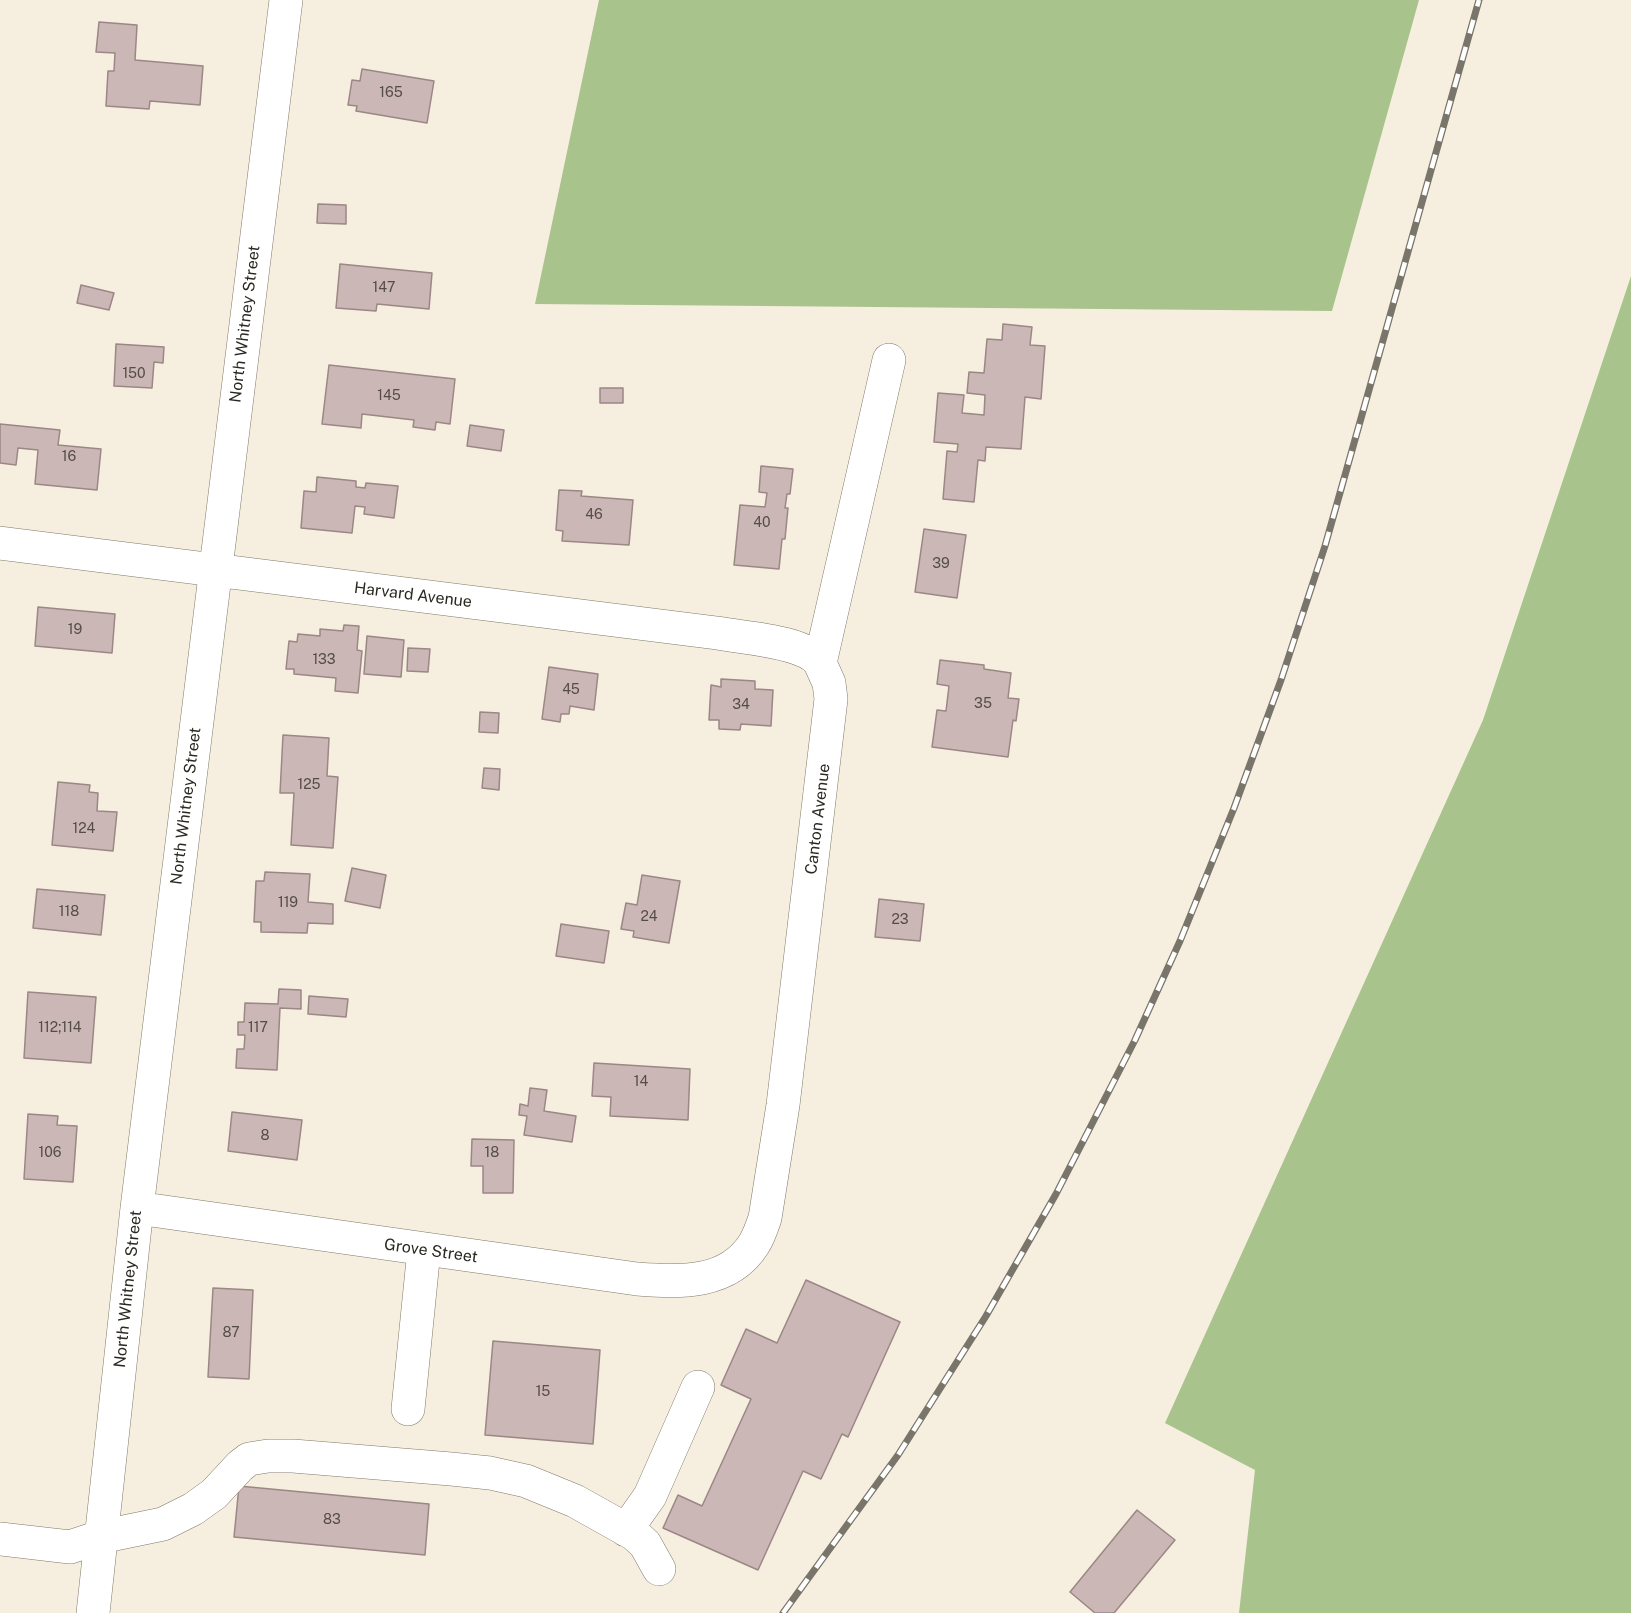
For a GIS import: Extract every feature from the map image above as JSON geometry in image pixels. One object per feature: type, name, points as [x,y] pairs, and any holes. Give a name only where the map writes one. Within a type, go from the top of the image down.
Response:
[{"type":"street","name":"North Whitney Street","points":[[93,1613],[137,1208],[286,0]]},
{"type":"street","points":[[820,663],[889,360]]},
{"type":"street","name":"Harvard Avenue","points":[[0,543],[717,633],[800,648],[816,657],[820,663]]},
{"type":"street","name":"Canton Avenue","points":[[726,1271],[748,1252],[765,1218],[783,1105],[831,699],[829,683],[820,663]]},
{"type":"street","name":"Grove Street","points":[[137,1208],[636,1279],[687,1280],[709,1278],[726,1271]]},
{"type":"street","points":[[408,1409],[424,1250]]},
{"type":"street","points":[[626,1530],[650,1496],[698,1387]]},
{"type":"street","points":[[0,1539],[70,1547],[100,1537],[173,1520],[214,1494],[249,1459],[293,1456],[442,1468],[509,1477],[558,1493],[626,1530],[645,1544],[659,1569]]},
{"type":"green space","points":[[599,0],[1419,0],[1332,311],[535,304]]},
{"type":"green space","points":[[1631,276],[1631,1613],[1239,1613],[1255,1470],[1165,1423],[1483,720]]},
{"type":"building","points":[[99,22],[137,25],[135,60],[203,66],[200,105],[150,101],[149,109],[106,106],[108,71],[114,71],[115,53],[96,52]]},
{"type":"building","points":[[362,69],[434,81],[427,123],[356,111],[357,106],[348,105],[352,80],[360,81]]},
{"type":"building","points":[[318,204],[346,205],[346,224],[317,223]]},
{"type":"building","points":[[340,264],[432,273],[429,309],[377,304],[376,311],[336,308]]},
{"type":"building","points":[[81,285],[114,293],[109,310],[77,303]]},
{"type":"building","points":[[1003,324],[1032,327],[1030,345],[1045,346],[1041,399],[1025,397],[1021,449],[986,447],[985,461],[978,460],[974,502],[943,499],[947,451],[957,452],[958,444],[934,442],[938,393],[964,395],[962,413],[984,415],[985,395],[967,393],[969,372],[984,373],[987,339],[1002,340]]},
{"type":"building","points":[[116,344],[164,347],[163,363],[154,362],[152,388],[114,386]]},
{"type":"building","points":[[329,365],[455,379],[450,424],[436,422],[435,430],[413,427],[414,420],[362,414],[361,428],[322,424]]},
{"type":"building","points":[[600,388],[623,388],[623,403],[600,403]]},
{"type":"building","points":[[0,424],[60,430],[58,445],[101,449],[97,490],[35,484],[38,450],[18,448],[16,465],[0,463]]},
{"type":"building","points":[[470,425],[504,430],[501,451],[467,446]]},
{"type":"building","points":[[761,466],[793,469],[790,494],[787,494],[785,508],[788,508],[785,539],[782,539],[779,569],[734,565],[740,505],[765,507],[767,493],[759,492]]},
{"type":"building","points":[[317,477],[356,481],[356,487],[365,488],[366,483],[398,486],[394,518],[364,514],[365,507],[355,506],[352,533],[301,528],[304,491],[316,492]]},
{"type":"building","points":[[559,490],[582,491],[581,496],[633,500],[629,545],[562,541],[563,531],[556,530]]},
{"type":"building","points":[[924,529],[966,535],[957,598],[915,592]]},
{"type":"building","points":[[38,607],[115,614],[112,653],[35,646]]},
{"type":"building","points":[[344,625],[359,626],[357,650],[362,651],[358,693],[335,691],[336,678],[294,674],[294,669],[286,669],[289,641],[297,642],[298,634],[320,636],[320,629],[343,631]]},
{"type":"building","points":[[367,636],[404,640],[401,677],[364,674]]},
{"type":"building","points":[[408,648],[430,649],[428,672],[407,671]]},
{"type":"building","points":[[940,660],[984,665],[984,669],[1011,673],[1008,698],[1019,699],[1016,721],[1013,720],[1008,757],[932,747],[937,710],[946,711],[949,686],[937,684]]},
{"type":"building","points":[[549,667],[598,674],[594,710],[570,706],[569,714],[561,714],[560,722],[542,719]]},
{"type":"building","points":[[721,679],[755,681],[755,689],[773,690],[771,726],[741,724],[740,730],[719,729],[719,720],[709,720],[711,685],[721,687]]},
{"type":"building","points":[[480,712],[499,713],[498,733],[479,732]]},
{"type":"building","points":[[283,735],[329,738],[327,776],[338,777],[333,848],[291,845],[294,793],[280,793]]},
{"type":"building","points":[[484,768],[500,769],[499,790],[482,788]]},
{"type":"building","points":[[58,782],[90,785],[89,792],[98,793],[97,811],[117,812],[113,851],[52,845]]},
{"type":"building","points":[[352,868],[386,875],[380,908],[345,901]]},
{"type":"building","points":[[265,872],[310,874],[308,902],[333,904],[333,924],[308,923],[307,933],[261,932],[261,922],[254,922],[256,881],[264,881]]},
{"type":"building","points":[[642,875],[680,881],[669,943],[633,937],[634,931],[621,929],[626,903],[637,905]]},
{"type":"building","points":[[37,889],[105,895],[101,935],[33,928]]},
{"type":"building","points":[[879,899],[924,904],[920,941],[875,937]]},
{"type":"building","points":[[561,924],[609,931],[604,963],[556,956]]},
{"type":"building","points":[[279,989],[301,990],[301,1009],[280,1008],[277,1070],[236,1068],[237,1049],[244,1049],[245,1035],[238,1035],[238,1022],[244,1022],[245,1003],[278,1004]]},
{"type":"building","points":[[28,992],[96,997],[91,1063],[24,1058]]},
{"type":"building","points":[[309,996],[348,999],[346,1017],[308,1014]]},
{"type":"building","points":[[594,1063],[690,1069],[688,1120],[610,1116],[611,1097],[592,1096]]},
{"type":"building","points":[[530,1088],[547,1090],[544,1111],[576,1116],[572,1142],[524,1135],[527,1116],[519,1115],[520,1104],[528,1106]]},
{"type":"building","points":[[232,1112],[302,1120],[297,1160],[228,1151]]},
{"type":"building","points":[[28,1114],[58,1116],[57,1125],[77,1126],[73,1182],[24,1179]]},
{"type":"building","points":[[472,1139],[514,1140],[513,1193],[483,1193],[483,1166],[471,1166]]},
{"type":"building","points":[[806,1280],[900,1322],[848,1437],[842,1434],[821,1479],[803,1471],[758,1570],[663,1528],[678,1495],[702,1506],[751,1399],[721,1385],[746,1329],[777,1343]]},
{"type":"building","points":[[213,1288],[253,1290],[249,1379],[208,1377]]},
{"type":"building","points":[[493,1341],[600,1350],[593,1444],[485,1435]]},
{"type":"building","points":[[239,1486],[429,1504],[425,1555],[234,1537]]},
{"type":"building","points":[[1137,1510],[1175,1540],[1114,1613],[1095,1613],[1070,1592]]},
{"type":"railway","points":[[783,1613],[898,1455],[986,1316],[1056,1194],[1135,1040],[1180,941],[1234,808],[1281,680],[1325,546],[1479,0]]}]
